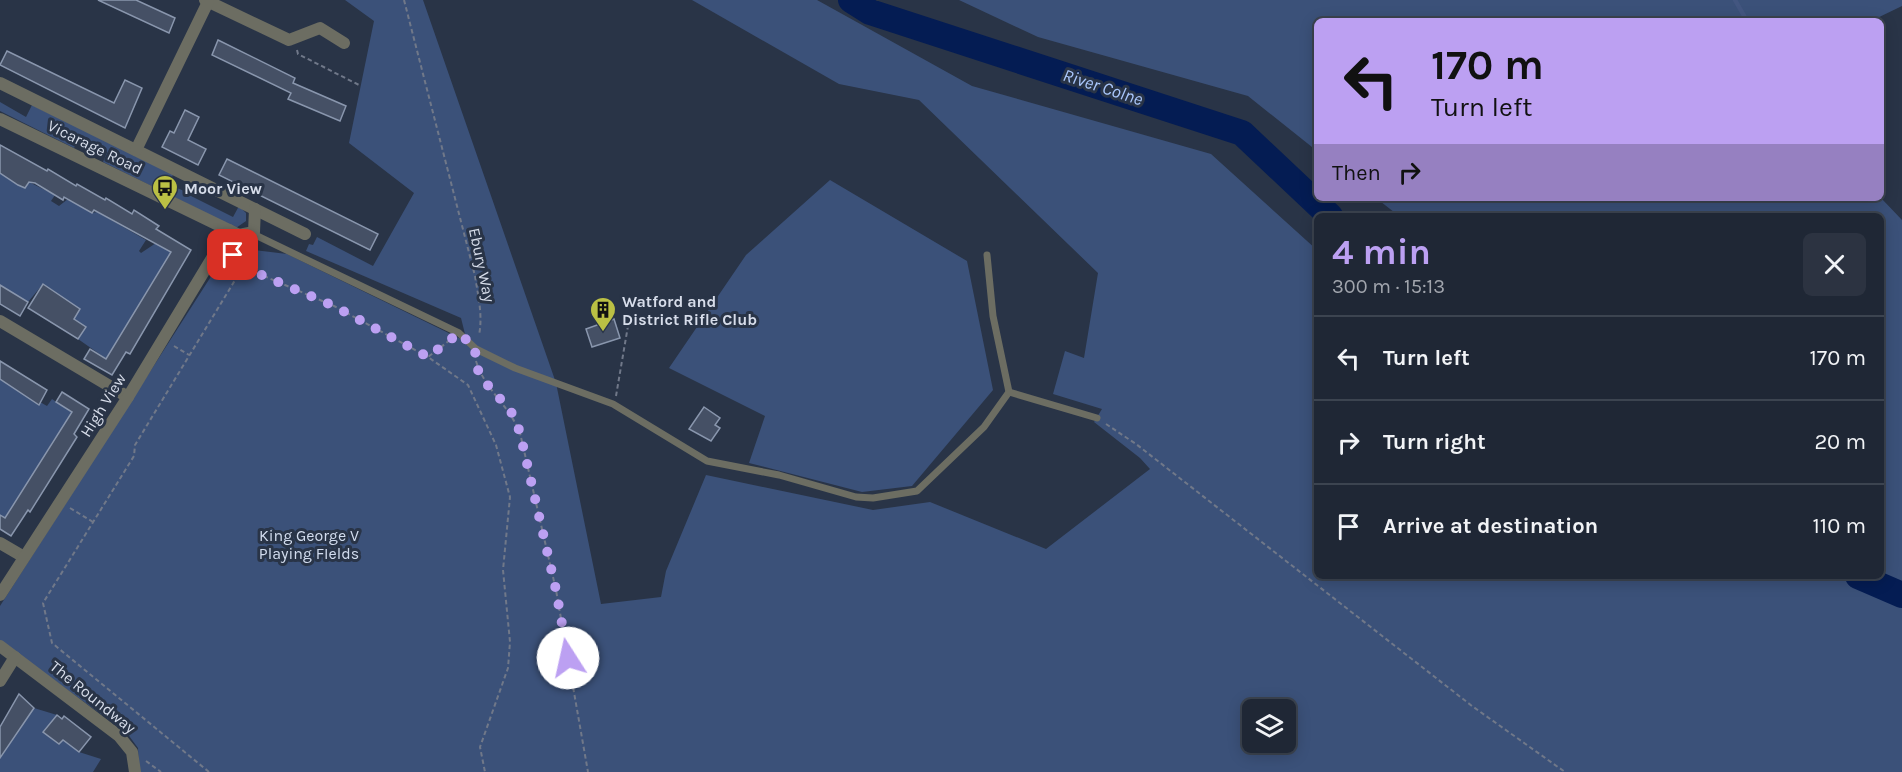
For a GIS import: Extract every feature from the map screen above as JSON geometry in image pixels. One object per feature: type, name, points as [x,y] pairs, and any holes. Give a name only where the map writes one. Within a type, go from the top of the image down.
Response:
[{"type":"street","points":[[136,150],[206,1],[289,40],[320,28],[344,43]]},
{"type":"street","name":"Vicarage Road","points":[[0,83],[305,234]]},
{"type":"street","name":"Vicarage Road","points":[[0,119],[239,235],[251,233]]},
{"type":"street","points":[[251,233],[254,231],[255,209]]},
{"type":"street","name":"High View","points":[[0,595],[128,397],[229,230]]},
{"type":"street","points":[[0,321],[128,397]]},
{"type":"street","points":[[0,543],[24,557]]},
{"type":"street","name":"The Roundway","points":[[0,646],[119,736],[132,752],[135,772]]},
{"type":"street","points":[[0,681],[15,657]]},
{"type":"lane","points":[[251,233],[459,333],[476,349],[515,368],[613,404],[707,461],[779,475],[856,497],[873,498],[917,491],[984,427],[1009,392],[993,316],[987,255]]},
{"type":"lane","points":[[1009,392],[1097,418]]},
{"type":"path","name":"Ebury Way","points":[[404,0],[475,276],[481,326],[474,354],[486,383],[512,413],[520,433],[556,590],[588,772]]},
{"type":"path","points":[[292,39],[298,54],[358,85]]},
{"type":"path","points":[[223,242],[243,267],[334,306],[428,357],[468,385],[496,445],[510,497],[503,570],[510,642],[508,668],[480,747],[485,772]]},
{"type":"path","points":[[209,772],[52,644],[43,603],[134,456],[135,445],[243,267]]},
{"type":"path","points":[[613,404],[628,320]]},
{"type":"path","points":[[428,357],[459,333]]},
{"type":"path","points":[[163,340],[189,355]]},
{"type":"path","points":[[1097,418],[1136,444],[1472,706],[1564,772]]},
{"type":"path","points":[[61,502],[93,522]]},
{"type":"green space","name":"King George V Playing FIelds","points":[[345,0],[423,0],[556,383],[601,604],[661,597],[666,571],[706,475],[873,510],[930,502],[1046,549],[1150,469],[1140,458],[1094,422],[1102,409],[1053,394],[1065,351],[1084,358],[1098,273],[919,100],[839,84],[692,0],[817,0],[972,86],[1211,154],[1314,247],[1314,579],[1884,579],[1884,213],[1395,213],[1380,201],[1884,201],[1902,220],[1902,772],[139,772],[138,748],[127,733],[0,641],[0,606],[226,253],[238,248],[287,254],[467,342],[461,318],[306,251],[309,244],[313,245],[317,237],[373,266],[414,193],[349,143],[374,21]]},
{"type":"green space","points":[[959,0],[1902,0],[1902,6],[1877,18],[1314,18],[1314,149],[1248,96],[1038,37]]},
{"type":"green space","points":[[0,102],[26,117],[32,105],[173,174],[170,185],[184,191],[188,183],[192,184],[187,194],[233,217],[239,206],[246,213],[246,221],[236,228],[103,162],[107,152],[80,138],[74,148],[0,111]]},
{"type":"green space","points":[[0,167],[6,170],[7,178],[25,188],[29,182],[55,195],[51,201],[59,206],[68,199],[92,213],[97,212],[146,240],[139,251],[141,253],[156,243],[173,253],[145,294],[108,360],[78,339],[86,327],[74,319],[80,309],[67,301],[46,303],[54,291],[43,284],[28,302],[0,285]]},
{"type":"green space","points":[[830,180],[967,261],[993,390],[912,486],[862,492],[749,463],[765,416],[669,368],[746,255]]},
{"type":"green space","points":[[0,378],[39,404],[40,402],[47,406],[52,399],[74,414],[54,439],[7,520],[0,515]]},
{"type":"green space","points":[[34,708],[57,715],[43,732],[58,744],[63,740],[79,752],[101,759],[93,772],[0,772],[0,755]]},
{"type":"building","points":[[98,0],[136,0],[175,18],[169,33]]},
{"type":"building","points":[[218,40],[295,78],[293,83],[346,106],[340,121],[288,99],[291,93],[212,55]]},
{"type":"building","points":[[7,51],[114,103],[125,80],[142,88],[125,128],[0,65]]},
{"type":"building","points":[[185,110],[199,117],[188,140],[206,149],[198,165],[162,147],[170,131],[174,133]]},
{"type":"building","points":[[0,145],[76,186],[77,184],[105,200],[106,198],[132,214],[134,210],[159,226],[156,229],[191,250],[130,354],[126,352],[112,375],[84,359],[90,349],[106,359],[171,252],[94,210],[92,213],[64,197],[63,200],[35,183],[29,182],[25,188],[18,185],[0,173]]},
{"type":"building","points":[[227,159],[378,234],[370,250],[219,175]]},
{"type":"building","points":[[43,284],[80,309],[74,319],[86,327],[78,339],[28,308]]},
{"type":"building","points":[[0,285],[28,302],[20,316],[0,304]]},
{"type":"building","name":"Watford and District Rifle Club","points":[[614,319],[620,338],[592,347],[586,329]]},
{"type":"building","points":[[0,361],[47,390],[39,405],[0,379]]},
{"type":"building","points":[[62,392],[89,409],[74,434],[77,437],[30,512],[28,510],[11,536],[0,529],[0,515],[5,518],[72,412],[56,402]]},
{"type":"building","points":[[704,407],[720,418],[715,425],[720,428],[711,441],[689,429]]},
{"type":"building","points":[[19,694],[34,708],[0,758],[0,727]]},
{"type":"building","points":[[57,715],[62,719],[64,716],[91,737],[79,752],[63,740],[59,744],[43,732]]},
{"type":"waterway","name":"River Colne","points":[[851,0],[870,12],[1242,133],[1314,201]]},
{"type":"waterway","points":[[1735,0],[1745,18]]},
{"type":"waterway","name":"River Colne","points":[[1314,201],[1327,213]]},
{"type":"waterway","name":"River Colne","points":[[1865,579],[1902,595]]},
{"type":"place","name":"Moor View","points":[[165,211]]},
{"type":"place","name":"Watford and District Rifle Club","points":[[603,333]]},
{"type":"route","points":[[233,255],[243,267],[334,306],[428,357],[459,333],[476,349],[474,354],[486,383],[512,413],[520,433],[556,590],[568,658]]}]
